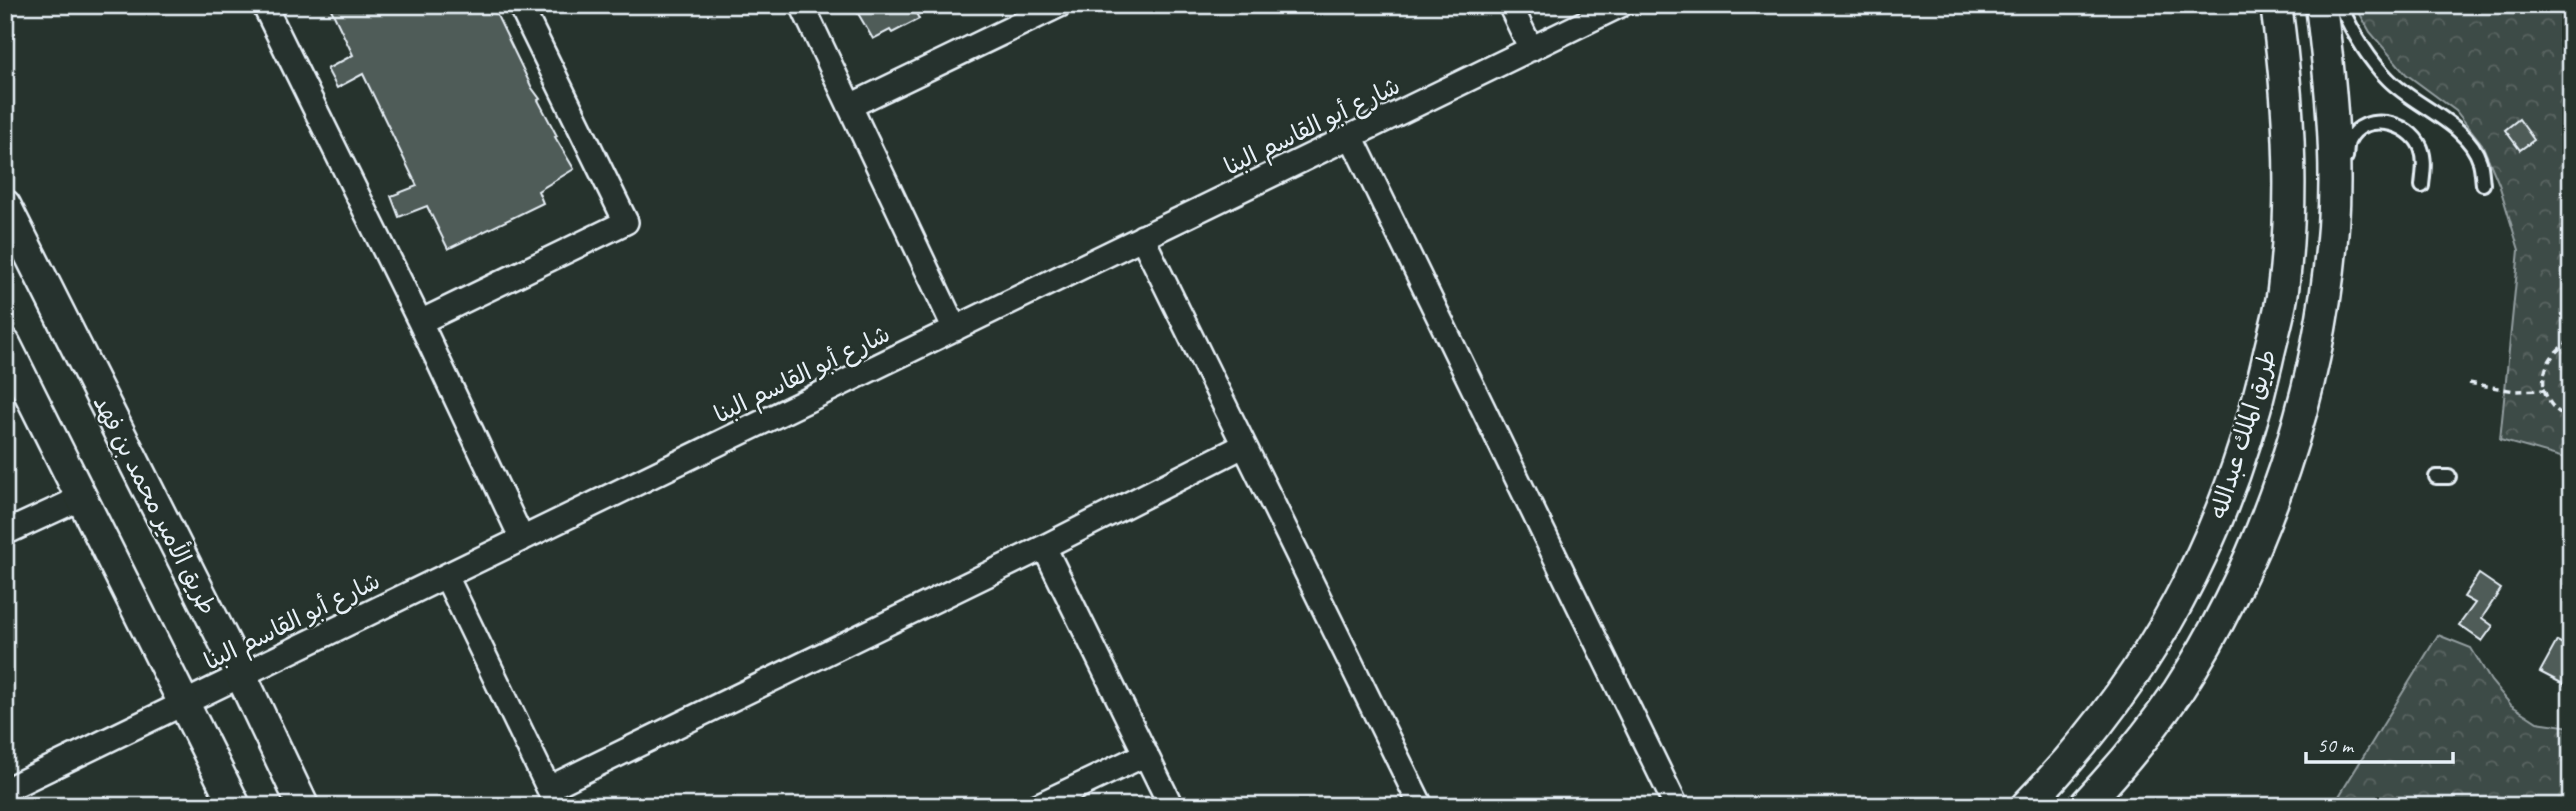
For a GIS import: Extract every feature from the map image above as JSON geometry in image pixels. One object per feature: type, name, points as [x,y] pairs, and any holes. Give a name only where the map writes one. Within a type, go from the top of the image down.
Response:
[{"type":"street","points":[[420,321],[626,222],[520,5]]},
{"type":"street","points":[[802,5],[955,329]]},
{"type":"street","points":[[850,106],[1060,5]]},
{"type":"street","points":[[1510,5],[1531,49]]},
{"type":"street","name":"شارع أبو القاسم البنا","points":[[5,790],[1621,5]]},
{"type":"street","name":"طريق الملك عبدالله","points":[[2026,806],[2061,771],[2104,717],[2140,668],[2172,615],[2214,530],[2253,418],[2283,292],[2288,233],[2287,113],[2276,5]]},
{"type":"street","name":"طريق الملك عبدالله","points":[[2084,806],[2121,766],[2164,709],[2223,613],[2256,544],[2284,467],[2304,397],[2323,308],[2333,214],[2330,108],[2321,5]]},
{"type":"street","points":[[269,7],[522,539]]},
{"type":"street","points":[[1351,136],[1676,806]]},
{"type":"street","name":"طريق الأمير محمد بن فهد","points":[[5,205],[241,675],[303,806]]},
{"type":"street","points":[[1142,237],[1421,806]]},
{"type":"street","points":[[5,344],[235,806]]},
{"type":"street","points":[[446,576],[553,797],[1243,446]]},
{"type":"street","points":[[5,533],[81,498]]},
{"type":"street","points":[[1044,547],[1171,806]]},
{"type":"street","points":[[1037,806],[1146,754]]},
{"type":"lane","points":[[2340,5],[2355,33],[2388,79],[2456,127],[2471,144],[2480,162],[2483,184]]},
{"type":"lane","points":[[2317,338],[2338,287],[2348,141],[2368,125],[2381,122],[2406,130],[2422,150],[2424,162],[2421,187]]},
{"type":"path","points":[[2571,341],[2551,356],[2544,373],[2545,390],[2552,405],[2571,419]]},
{"type":"path","points":[[2469,383],[2515,391],[2545,390]]},
{"type":"green space","points":[[2355,5],[2571,5],[2571,460],[2500,440],[2519,250],[2499,184],[2482,144],[2456,111],[2406,74],[2370,32]]},
{"type":"green space","points":[[2438,635],[2471,648],[2491,681],[2511,705],[2537,722],[2571,727],[2571,806],[2333,806]]},
{"type":"building","points":[[329,5],[492,5],[532,88],[540,99],[538,100],[557,136],[555,137],[574,169],[538,191],[543,203],[448,249],[427,206],[399,217],[391,196],[417,186],[363,74],[337,88],[327,69],[353,55]]},
{"type":"building","points":[[853,5],[912,5],[919,19],[873,39]]},
{"type":"building","points":[[2519,119],[2534,140],[2520,150],[2505,130]]},
{"type":"building","points":[[2479,574],[2501,589],[2482,618],[2493,626],[2482,641],[2459,625],[2475,603],[2464,597]]},
{"type":"building","points":[[2557,641],[2571,648],[2571,688],[2540,672]]}]
